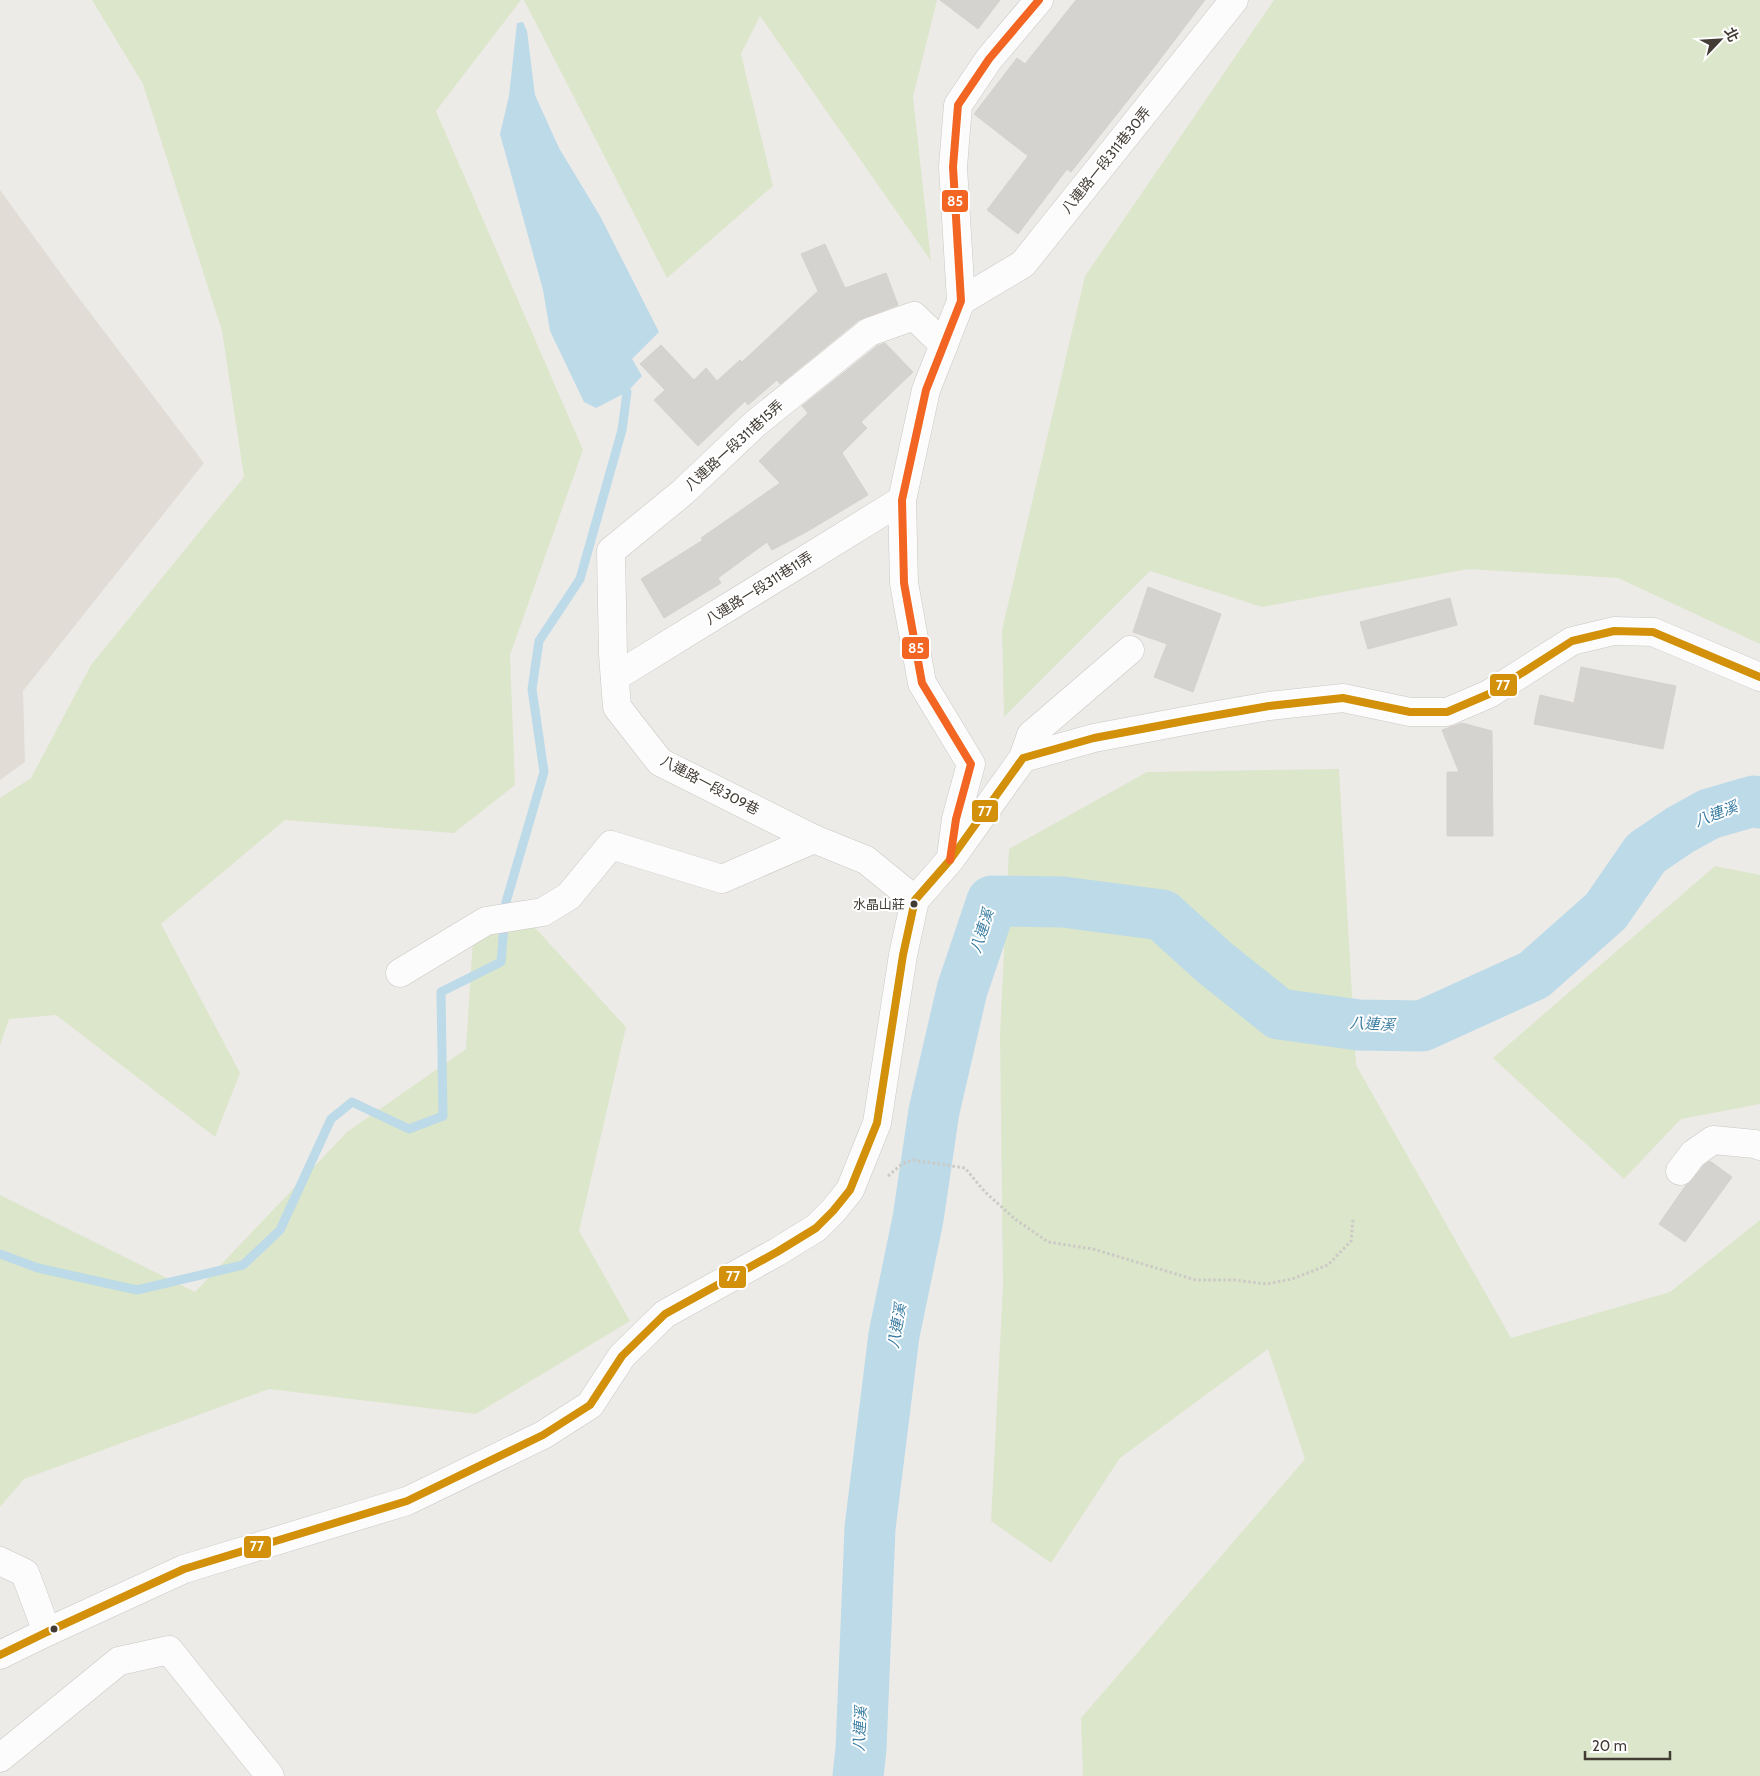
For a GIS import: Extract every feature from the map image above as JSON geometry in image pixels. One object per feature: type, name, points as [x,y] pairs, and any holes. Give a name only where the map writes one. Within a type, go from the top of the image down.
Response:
[{"type":"street","points":[[950,860],[956,819],[971,764],[922,683],[904,583],[902,500],[926,390],[961,301],[953,167],[958,105],[989,59],[1040,0]]},
{"type":"street","name":"八連路一段311巷30弄","points":[[961,301],[1023,264],[1234,0]]},
{"type":"street","name":"八連路一段311巷15弄","points":[[614,666],[612,550],[683,492],[756,422],[869,332],[914,316],[944,345]]},
{"type":"street","name":"八連路一段311巷11弄","points":[[614,666],[902,500]]},
{"type":"street","points":[[1023,758],[1094,738],[1269,706],[1343,698],[1410,712],[1447,712],[1489,694],[1572,641],[1614,631],[1653,632],[1760,677]]},
{"type":"street","points":[[0,1655],[184,1569],[407,1501],[544,1435],[590,1405],[622,1356],[665,1314],[777,1252],[816,1228],[850,1190],[877,1123],[903,955],[914,900],[950,860],[1023,758],[1031,735],[1130,650]]},
{"type":"street","name":"八連路一段309巷","points":[[614,666],[617,708],[660,762],[814,839],[866,860],[914,900]]},
{"type":"street","points":[[400,973],[486,921],[543,912],[569,896],[611,845],[722,879],[814,839]]},
{"type":"street","points":[[1680,1171],[1693,1154],[1713,1140],[1760,1146]]},
{"type":"street","points":[[0,1561],[25,1573],[46,1632]]},
{"type":"street","points":[[0,1758],[119,1661],[169,1650],[270,1776]]},
{"type":"path","points":[[913,1160],[965,1168],[985,1192],[1015,1219],[1048,1242],[1093,1249],[1196,1280],[1234,1280],[1267,1284],[1292,1279],[1328,1265],[1351,1241],[1353,1220]]},
{"type":"shaded area","points":[[0,190],[72,289],[204,463],[23,691],[25,762],[0,780]]},
{"type":"green space","points":[[92,0],[521,0],[436,111],[583,450],[510,655],[515,785],[454,833],[285,820],[161,924],[240,1073],[215,1137],[56,1015],[9,1019],[0,1045],[0,798],[31,778],[91,665],[244,477],[222,331],[143,84]]},
{"type":"green space","points":[[524,0],[937,0],[913,97],[931,261],[760,16],[741,54],[773,186],[667,278]]},
{"type":"green space","points":[[1274,0],[1760,0],[1760,644],[1618,578],[1468,569],[1262,607],[1150,571],[1004,717],[1002,630],[1085,276]]},
{"type":"green space","points":[[1339,769],[1356,1065],[1511,1338],[1670,1292],[1760,1220],[1760,1776],[1083,1776],[1081,1718],[1305,1459],[1268,1349],[1120,1458],[1051,1563],[991,1521],[1003,1286],[1000,1034],[1009,849],[1147,772]]},
{"type":"green space","points":[[1715,866],[1760,875],[1760,1104],[1681,1119],[1624,1179],[1493,1058]]},
{"type":"green space","points":[[527,919],[626,1027],[579,1231],[630,1321],[476,1414],[269,1389],[24,1479],[0,1507],[0,1195],[195,1292],[347,1132],[466,1049],[473,940]]},
{"type":"water","points":[[523,22],[527,31],[535,95],[559,148],[600,216],[659,332],[632,359],[642,376],[627,392],[596,408],[584,402],[550,331],[543,290],[500,134],[509,96],[517,23]]},
{"type":"building","points":[[940,0],[1000,0],[978,29]]},
{"type":"building","points":[[1076,0],[1205,0],[1071,172],[1067,169],[1018,234],[987,210],[1028,156],[974,114],[1017,58],[1025,64]]},
{"type":"building","points":[[825,244],[845,288],[886,273],[898,305],[859,320],[780,384],[777,380],[748,405],[745,401],[698,446],[654,400],[665,390],[640,364],[661,345],[694,380],[706,368],[717,381],[740,360],[742,362],[818,291],[801,254]]},
{"type":"building","points":[[885,343],[913,372],[861,422],[867,428],[842,453],[868,495],[772,550],[767,542],[718,578],[721,583],[664,618],[641,579],[703,540],[701,538],[780,483],[759,461],[808,413],[802,406],[877,346]]},
{"type":"building","points":[[1148,587],[1221,614],[1193,692],[1154,677],[1167,644],[1133,632]]},
{"type":"building","points":[[1450,598],[1457,625],[1368,649],[1360,622]]},
{"type":"building","points":[[1581,667],[1676,686],[1663,749],[1534,724],[1540,695],[1574,703]]},
{"type":"building","points":[[1462,723],[1492,731],[1493,836],[1447,836],[1447,772],[1459,772],[1442,730]]},
{"type":"building","points":[[1710,1161],[1732,1177],[1685,1242],[1659,1224],[1686,1185]]},
{"type":"waterway","points":[[0,1254],[38,1268],[137,1290],[243,1265],[280,1230],[331,1119],[352,1102],[409,1129],[443,1116],[441,992],[501,962],[506,902],[544,772],[532,689],[539,641],[580,579],[622,430],[627,392]]},
{"type":"waterway","name":"八連溪","points":[[858,1776],[861,1749],[870,1528],[894,1335],[918,1219],[934,1111],[962,990],[992,901],[1063,902],[1162,915],[1215,963],[1279,1014],[1359,1025],[1422,1026],[1534,975],[1606,911],[1646,853],[1680,830],[1709,814],[1754,801],[1760,803]]},
{"type":"transit line","name":"85","points":[[950,860],[956,819],[971,764],[922,683],[904,583],[902,500],[926,390],[961,301],[953,167],[958,105],[989,59],[1039,0]]},
{"type":"transit line","name":"77","points":[[0,1655],[184,1569],[407,1501],[543,1435],[590,1405],[622,1356],[665,1314],[777,1252],[816,1228],[850,1190],[877,1123],[903,955],[915,900],[950,860],[1023,758],[1094,738],[1269,706],[1343,698],[1410,712],[1447,712],[1489,694],[1572,641],[1614,631],[1653,632],[1760,677]]},
{"type":"place","name":"水晶山莊","points":[[914,904]]}]
